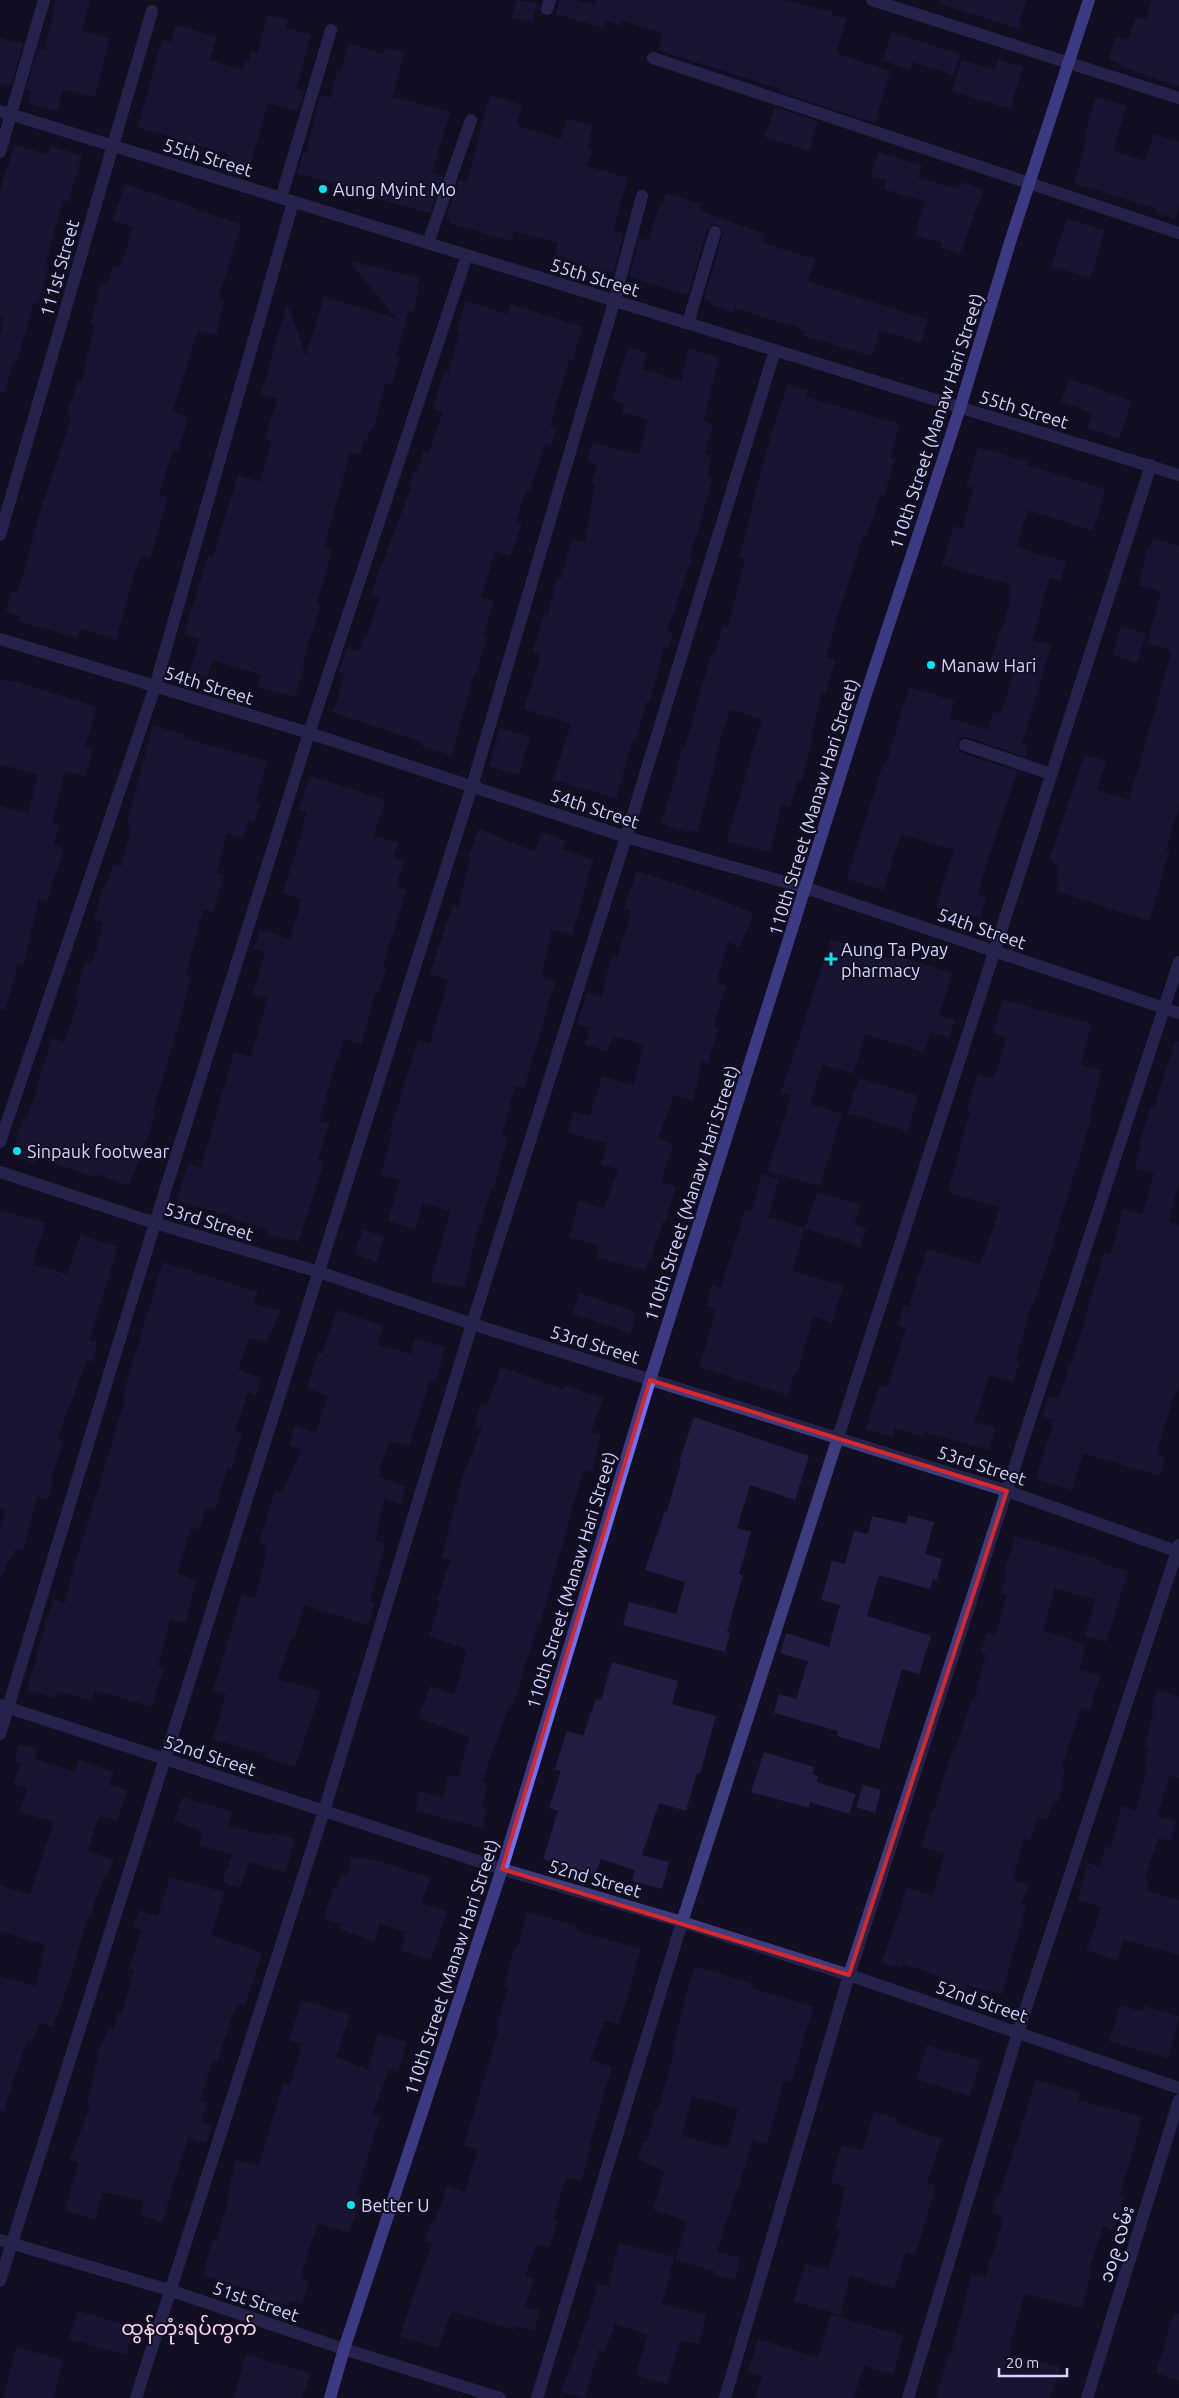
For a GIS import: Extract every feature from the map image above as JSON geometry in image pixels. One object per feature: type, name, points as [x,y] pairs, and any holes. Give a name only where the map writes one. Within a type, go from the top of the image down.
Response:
[{"type":"main road","name":"110th Street (Manaw Hari Street)","points":[[330,2398],[344,2349],[502,1869],[650,1380],[867,691],[960,408],[1004,263],[1089,0]]},
{"type":"street","points":[[0,152],[6,112],[44,0]]},
{"type":"street","points":[[872,0],[1179,98]]},
{"type":"street","name":"111st Street","points":[[0,535],[152,11]]},
{"type":"street","points":[[0,1142],[155,687],[331,30]]},
{"type":"street","points":[[653,58],[1179,233]]},
{"type":"street","name":"55th Street","points":[[6,112],[467,254],[614,302],[1152,465],[1179,475]]},
{"type":"street","points":[[428,243],[470,120]]},
{"type":"street","points":[[0,2281],[6,2242],[166,1758],[472,786],[614,302],[642,196]]},
{"type":"street","points":[[688,323],[715,232]]},
{"type":"street","points":[[0,1734],[4,1707],[309,733],[467,254]]},
{"type":"street","points":[[136,2398],[169,2290],[324,1811],[472,1324],[626,837],[775,350]]},
{"type":"street","points":[[537,2398],[682,1922],[1152,465]]},
{"type":"street","name":"54th Street","points":[[0,639],[309,733],[626,837],[806,888],[1179,1012]]},
{"type":"street","points":[[965,745],[1051,774]]},
{"type":"street","points":[[724,2398],[849,1975],[1179,962]]},
{"type":"street","name":"53rd Street","points":[[0,1172],[155,1223],[319,1272],[472,1324],[1007,1491],[1178,1549]]},
{"type":"street","points":[[908,2398],[1018,2032],[1178,1549]]},
{"type":"street","name":"52nd Street","points":[[4,1707],[166,1758],[502,1869],[682,1922],[849,1975],[1179,2088]]},
{"type":"street","name":"၁၀၉ လမ်း","points":[[1087,2398],[1179,2100]]},
{"type":"street","name":"51st Street","points":[[6,2242],[169,2290],[344,2349],[500,2398]]},
{"type":"highlighted area","points":[[650,1380],[1007,1491],[849,1975],[502,1869]]},
{"type":"building","points":[[56,0],[90,0],[82,31],[110,38],[95,97],[63,89],[57,111],[28,103],[31,91],[26,90],[38,48],[45,50]]},
{"type":"building","points":[[517,0],[537,4],[532,22],[512,17]]},
{"type":"building","points":[[560,0],[577,0],[595,5],[596,0],[783,0],[833,12],[832,15],[846,19],[836,53],[890,71],[875,123],[780,92],[780,89],[658,50],[663,33],[622,21],[621,26],[605,21],[603,28],[556,14]]},
{"type":"building","points":[[940,0],[1026,0],[1018,28],[940,4]]},
{"type":"building","points":[[1152,0],[1179,0],[1179,86],[1120,66],[1121,64],[1109,59],[1116,37],[1128,40],[1136,17],[1146,20]]},
{"type":"building","points":[[268,15],[288,20],[286,28],[311,35],[296,88],[305,90],[298,111],[268,103],[247,176],[224,169],[228,154],[138,127],[162,40],[171,42],[176,25],[217,37],[209,60],[243,70],[246,61],[249,62],[251,52],[257,54]]},
{"type":"building","points":[[892,33],[960,54],[953,75],[912,62],[910,70],[882,60]]},
{"type":"building","points":[[0,38],[23,44],[11,86],[0,83]]},
{"type":"building","points":[[349,44],[383,54],[385,48],[404,53],[392,97],[450,112],[432,173],[443,176],[430,213],[359,193],[360,190],[297,173],[303,153],[306,154],[320,95],[330,98],[337,71],[341,72]]},
{"type":"building","points":[[998,59],[1023,67],[1010,109],[952,91],[962,60],[995,70]]},
{"type":"building","points":[[490,95],[522,105],[516,124],[518,126],[561,139],[567,119],[593,126],[587,148],[593,150],[587,166],[628,178],[613,230],[624,234],[613,272],[606,270],[605,273],[555,255],[558,243],[514,231],[511,241],[449,223],[451,219],[446,218],[459,180],[467,183]]},
{"type":"building","points":[[1096,97],[1126,106],[1113,151],[1145,161],[1154,134],[1179,142],[1179,205],[1175,219],[1156,213],[1157,209],[1074,183],[1087,140],[1084,139]]},
{"type":"building","points":[[775,107],[817,121],[809,151],[765,137]]},
{"type":"building","points":[[15,145],[48,155],[51,146],[82,156],[68,202],[63,200],[45,265],[49,266],[38,303],[34,302],[17,361],[14,360],[4,393],[0,392],[0,334],[5,317],[0,316],[0,190]]},
{"type":"building","points":[[878,152],[922,166],[918,178],[960,189],[962,182],[983,190],[960,253],[941,247],[942,243],[915,234],[925,202],[884,189],[887,180],[871,176]]},
{"type":"building","points":[[125,184],[241,224],[218,300],[224,301],[216,335],[198,330],[172,412],[188,417],[178,451],[173,449],[159,495],[168,497],[150,558],[140,555],[116,639],[80,629],[77,638],[19,621],[20,616],[6,611],[12,591],[17,592],[23,576],[44,497],[72,417],[67,415],[78,381],[81,382],[95,324],[91,323],[101,283],[108,285],[113,266],[120,268],[133,227],[113,220]]},
{"type":"building","points":[[666,193],[702,204],[700,211],[765,234],[762,243],[815,259],[807,281],[928,320],[921,343],[880,330],[872,356],[804,336],[805,331],[796,327],[734,308],[733,312],[710,304],[711,301],[704,299],[723,234],[721,227],[717,224],[710,226],[707,230],[688,295],[629,277],[639,238],[649,241],[659,205],[662,206]]},
{"type":"building","points":[[1067,219],[1105,231],[1090,278],[1051,266]]},
{"type":"building","points":[[349,261],[419,278],[416,289],[419,290],[413,311],[409,310],[396,356],[400,357],[391,385],[385,383],[373,430],[370,429],[367,441],[364,440],[360,455],[350,452],[324,548],[332,551],[316,605],[320,607],[303,662],[305,663],[295,697],[258,687],[262,675],[212,660],[207,677],[190,672],[200,639],[184,634],[208,556],[213,557],[238,475],[260,482],[272,441],[265,439],[277,399],[261,394],[287,304],[306,356],[324,297],[396,318]]},
{"type":"building","points":[[466,301],[507,314],[510,304],[582,327],[573,361],[569,360],[550,426],[556,428],[551,445],[545,443],[530,491],[526,490],[515,522],[521,524],[510,556],[495,551],[481,597],[494,601],[483,636],[487,637],[476,674],[474,674],[452,755],[422,746],[423,742],[333,712],[345,674],[339,672],[347,648],[360,652],[364,636],[367,637],[380,598],[371,595],[411,488],[409,487],[414,471],[418,472],[423,452],[429,454],[443,412],[433,409],[444,372],[448,374],[460,332],[457,331]]},
{"type":"building","points":[[628,348],[647,353],[642,369],[681,381],[689,349],[719,357],[703,421],[713,425],[704,454],[712,456],[707,476],[713,478],[690,557],[692,558],[667,631],[673,633],[667,649],[664,648],[650,702],[647,701],[635,740],[633,739],[616,798],[553,780],[571,724],[524,709],[541,654],[533,652],[544,614],[548,615],[557,578],[561,579],[572,539],[585,542],[595,484],[591,483],[597,464],[588,461],[592,443],[639,455],[648,420],[622,412],[625,404],[612,400]]},
{"type":"building","points":[[1070,379],[1132,401],[1119,439],[1088,428],[1093,413],[1061,402]]},
{"type":"building","points":[[788,385],[808,391],[806,397],[899,424],[890,458],[895,459],[884,496],[880,495],[867,537],[863,536],[836,620],[826,657],[835,660],[825,694],[822,693],[811,738],[813,739],[801,781],[798,779],[790,807],[781,805],[770,852],[727,841],[762,719],[730,709],[715,755],[717,756],[698,832],[690,830],[689,833],[661,823],[678,770],[676,770],[682,747],[685,748],[711,654],[715,655],[723,626],[728,627],[745,559],[739,557],[753,508],[751,507],[772,432]]},
{"type":"building","points":[[978,447],[1028,462],[1027,465],[1105,489],[1093,531],[1028,510],[1016,547],[1066,562],[1061,580],[1050,577],[1032,640],[1051,645],[1022,744],[1028,746],[1025,757],[968,737],[960,739],[957,743],[962,753],[1017,771],[987,861],[978,895],[986,898],[980,918],[970,915],[969,917],[936,907],[954,850],[901,834],[883,890],[847,879],[883,764],[886,765],[909,687],[954,701],[949,718],[988,730],[993,711],[1001,714],[1014,673],[989,666],[1000,630],[1002,631],[1012,595],[1009,594],[1012,585],[942,565],[954,526],[962,529],[974,488],[967,486]]},
{"type":"building","points":[[1153,539],[1179,546],[1179,805],[1166,851],[1169,852],[1149,921],[1057,891],[1060,879],[1056,878],[1059,867],[1050,859],[1085,755],[1106,761],[1096,790],[1129,800],[1172,651],[1147,643],[1161,594],[1158,593],[1159,590],[1139,585],[1147,548],[1150,549]]},
{"type":"building","points":[[1121,626],[1146,634],[1137,663],[1112,655]]},
{"type":"building","points":[[0,680],[17,682],[97,707],[85,746],[93,748],[86,777],[65,771],[52,823],[59,825],[53,845],[64,849],[47,901],[39,899],[23,966],[18,964],[5,1010],[0,1009],[0,806],[28,814],[38,775],[0,764]]},
{"type":"building","points":[[153,725],[184,735],[183,738],[267,761],[255,802],[260,803],[254,821],[248,819],[243,838],[227,833],[216,873],[224,875],[213,912],[203,909],[186,975],[191,976],[172,1048],[152,1112],[155,1113],[129,1186],[98,1174],[97,1178],[37,1157],[35,1163],[12,1155],[23,1118],[27,1120],[52,1038],[64,1042],[79,999],[75,998],[85,962],[92,964],[104,922],[94,919],[103,886],[106,887],[113,864],[121,867],[132,826],[127,824]]},
{"type":"building","points":[[500,728],[530,737],[519,775],[489,766]]},
{"type":"building","points":[[310,776],[385,800],[374,836],[398,843],[393,858],[404,861],[396,887],[406,890],[383,967],[386,968],[379,992],[376,992],[361,1044],[344,1039],[339,1058],[337,1058],[319,1121],[329,1124],[318,1160],[324,1162],[298,1242],[268,1234],[269,1230],[233,1219],[234,1217],[177,1201],[188,1164],[201,1168],[234,1052],[251,1057],[268,998],[253,994],[265,952],[254,949],[260,930],[290,939],[302,899],[283,893],[304,828],[302,827],[307,812],[299,809]]},
{"type":"building","points":[[479,829],[535,852],[542,832],[565,840],[562,849],[593,860],[572,935],[552,929],[542,974],[544,975],[543,979],[555,982],[524,1088],[515,1086],[502,1134],[508,1136],[494,1189],[491,1189],[481,1225],[479,1224],[464,1288],[431,1281],[450,1211],[423,1203],[415,1229],[388,1221],[400,1180],[381,1175],[393,1131],[390,1131],[418,1040],[430,1044],[448,980],[430,974],[453,905],[458,907],[470,859],[468,858]]},
{"type":"building","points":[[637,871],[697,891],[753,913],[740,947],[728,942],[716,983],[726,986],[713,1027],[718,1028],[708,1062],[702,1061],[693,1100],[674,1095],[658,1139],[673,1144],[661,1182],[676,1187],[665,1222],[663,1221],[645,1270],[596,1257],[599,1245],[569,1237],[579,1201],[604,1209],[618,1169],[601,1164],[607,1144],[568,1132],[574,1111],[590,1116],[602,1076],[633,1085],[644,1045],[613,1035],[607,1051],[585,1044],[590,1028],[577,1024],[587,993],[601,997],[612,955],[618,957],[631,911],[624,909]]},
{"type":"building","points":[[831,940],[894,959],[895,955],[952,973],[939,1015],[955,1020],[949,1038],[930,1032],[924,1052],[865,1034],[853,1074],[822,1064],[810,1104],[842,1114],[820,1186],[768,1171],[791,1096],[781,1093]]},
{"type":"building","points":[[1003,1000],[1092,1024],[1080,1064],[1102,1071],[1089,1116],[1092,1116],[1052,1247],[1032,1304],[1015,1362],[1019,1363],[1013,1382],[989,1375],[974,1422],[995,1427],[989,1450],[924,1432],[923,1436],[895,1428],[892,1437],[866,1429],[880,1385],[888,1387],[906,1328],[898,1325],[904,1305],[909,1307],[927,1249],[980,1265],[1000,1208],[948,1192],[970,1112],[967,1111],[978,1074],[994,1079],[1007,1037],[993,1033]]},
{"type":"building","points":[[1175,1041],[1179,1041],[1179,1183],[1168,1222],[1179,1225],[1179,1384],[1176,1394],[1174,1394],[1156,1455],[1165,1457],[1160,1476],[1083,1453],[1072,1490],[1036,1479],[1054,1420],[1042,1416],[1049,1396],[1059,1399],[1070,1363],[1072,1364],[1104,1253],[1110,1255],[1123,1209],[1142,1215],[1154,1173],[1135,1168],[1141,1145],[1139,1145],[1151,1108],[1154,1109]]},
{"type":"building","points":[[859,1078],[918,1096],[908,1131],[848,1113]]},
{"type":"building","points":[[762,1174],[779,1179],[768,1217],[805,1228],[792,1271],[843,1286],[832,1323],[813,1317],[798,1372],[795,1371],[788,1395],[699,1367],[717,1308],[706,1305],[712,1285],[721,1288],[745,1210],[752,1212]]},
{"type":"building","points":[[817,1192],[860,1205],[854,1225],[866,1229],[860,1246],[805,1228]]},
{"type":"building","points":[[0,1210],[45,1223],[33,1264],[67,1274],[80,1235],[118,1247],[89,1340],[98,1343],[92,1362],[87,1360],[57,1439],[63,1441],[51,1478],[54,1479],[48,1499],[37,1496],[23,1550],[16,1548],[0,1578],[0,1532],[6,1509],[0,1507]]},
{"type":"building","points":[[363,1229],[384,1237],[376,1262],[354,1254]]},
{"type":"building","points":[[163,1262],[257,1292],[254,1303],[280,1311],[272,1333],[269,1332],[267,1342],[249,1337],[238,1370],[261,1378],[256,1395],[248,1392],[235,1432],[242,1434],[231,1470],[227,1468],[215,1510],[206,1507],[199,1530],[191,1527],[177,1573],[196,1581],[186,1623],[170,1619],[158,1666],[164,1668],[152,1707],[95,1690],[92,1701],[57,1691],[55,1698],[27,1690],[53,1599],[65,1603],[76,1559],[126,1396],[123,1395]]},
{"type":"building","points":[[579,1293],[636,1312],[630,1333],[573,1314]]},
{"type":"building","points":[[337,1310],[383,1326],[377,1345],[411,1354],[415,1339],[445,1347],[436,1381],[430,1379],[409,1446],[389,1441],[378,1476],[406,1487],[401,1504],[384,1498],[375,1541],[385,1544],[370,1601],[375,1603],[368,1625],[304,1605],[294,1638],[291,1638],[277,1679],[321,1691],[295,1767],[264,1757],[265,1754],[213,1739],[226,1694],[213,1690],[242,1595],[255,1599],[268,1546],[259,1543],[275,1491],[282,1493],[301,1450],[289,1445],[295,1426],[316,1433],[328,1396],[307,1388],[319,1352],[323,1353]]},
{"type":"building","points":[[501,1367],[563,1389],[564,1385],[603,1398],[591,1432],[601,1435],[592,1472],[583,1470],[540,1624],[538,1623],[513,1706],[509,1704],[482,1782],[488,1784],[482,1808],[487,1809],[482,1828],[415,1810],[420,1791],[444,1798],[448,1775],[458,1777],[470,1737],[419,1718],[430,1686],[454,1695],[467,1651],[429,1636],[440,1602],[437,1600],[451,1559],[442,1557],[463,1476],[482,1428],[475,1426],[481,1404],[488,1405]]},
{"type":"building","points":[[694,1417],[809,1456],[795,1500],[750,1485],[737,1528],[751,1532],[739,1574],[743,1575],[727,1632],[730,1633],[725,1652],[623,1625],[629,1602],[676,1614],[685,1582],[645,1570],[665,1511],[667,1511],[681,1463],[679,1462]]},
{"type":"building","points":[[908,1515],[934,1522],[925,1554],[942,1559],[937,1580],[933,1579],[930,1589],[879,1575],[867,1616],[931,1636],[919,1674],[902,1669],[879,1749],[837,1736],[838,1731],[774,1713],[779,1694],[796,1699],[808,1661],[780,1653],[786,1633],[829,1647],[840,1605],[821,1600],[832,1561],[845,1564],[854,1531],[868,1534],[872,1516],[906,1524]]},
{"type":"building","points":[[1015,1536],[1100,1560],[1099,1563],[1128,1571],[1106,1642],[1085,1636],[1096,1600],[1055,1588],[1043,1631],[1086,1644],[1079,1670],[1100,1675],[1090,1710],[1081,1707],[1062,1767],[1065,1768],[1058,1802],[1053,1800],[1047,1819],[1038,1816],[1030,1841],[1024,1839],[1012,1880],[1028,1885],[1021,1905],[1026,1906],[1002,1994],[966,1985],[965,1991],[937,1983],[939,1976],[903,1964],[902,1968],[882,1962],[906,1888],[933,1896],[945,1853],[922,1847],[931,1812],[933,1812],[953,1750],[955,1751],[971,1701],[974,1702],[986,1654],[981,1652],[987,1633],[996,1636],[1007,1595],[1001,1593],[1007,1574],[1004,1573]]},
{"type":"building","points":[[612,1662],[678,1681],[672,1704],[716,1716],[700,1774],[697,1773],[686,1811],[659,1803],[642,1855],[669,1862],[662,1889],[632,1881],[635,1870],[601,1859],[595,1875],[543,1859],[558,1811],[549,1808],[561,1771],[555,1769],[567,1731],[583,1736],[596,1699],[601,1700]]},
{"type":"building","points":[[1157,1690],[1179,1697],[1179,1778],[1169,1776],[1157,1816],[1176,1821],[1171,1841],[1158,1838],[1144,1879],[1149,1880],[1146,1891],[1179,1900],[1179,1955],[1124,1939],[1117,1960],[1087,1950],[1102,1907],[1078,1900],[1088,1863],[1100,1866],[1105,1847],[1111,1848],[1122,1806],[1136,1810],[1148,1767],[1144,1766],[1149,1748],[1145,1747],[1154,1710],[1151,1709]]},
{"type":"building","points":[[18,1745],[37,1748],[35,1759],[75,1772],[79,1760],[113,1772],[109,1785],[127,1790],[117,1820],[99,1815],[87,1851],[113,1860],[107,1876],[104,1875],[90,1916],[88,1915],[74,1966],[53,2027],[39,2023],[32,2042],[27,2040],[4,2110],[0,2110],[0,1976],[36,1986],[45,1945],[0,1931],[0,1885],[30,1895],[54,1822],[20,1812],[27,1788],[14,1784],[21,1763],[15,1762]]},
{"type":"building","points":[[764,1752],[814,1767],[812,1774],[818,1776],[816,1782],[856,1794],[849,1814],[810,1802],[809,1808],[751,1792]]},
{"type":"building","points":[[863,1785],[881,1790],[875,1813],[856,1807]]},
{"type":"building","points":[[183,1797],[232,1812],[227,1826],[271,1836],[272,1832],[295,1839],[285,1872],[250,1862],[239,1888],[222,1881],[233,1854],[199,1846],[202,1831],[174,1821]]},
{"type":"building","points":[[351,1857],[378,1861],[430,1878],[421,1903],[447,1911],[431,1960],[401,1950],[406,1932],[379,1924],[374,1941],[340,1929],[342,1924],[324,1919],[334,1887],[338,1888],[341,1875],[348,1877]]},
{"type":"building","points":[[170,1877],[224,1892],[211,1936],[262,1953],[245,2005],[237,2003],[217,2062],[212,2061],[200,2101],[207,2103],[201,2123],[211,2126],[206,2143],[188,2137],[162,2222],[140,2215],[144,2201],[102,2192],[95,2219],[65,2210],[79,2162],[70,2160],[90,2106],[87,2105],[99,2050],[109,2027],[113,2029],[118,2013],[122,2014],[134,1970],[129,1969],[142,1930],[133,1927],[139,1910],[158,1916]]},
{"type":"building","points":[[527,1912],[577,1926],[576,1931],[641,1949],[619,2025],[604,2021],[590,2060],[612,2067],[589,2145],[591,2146],[581,2181],[566,2177],[553,2220],[557,2221],[550,2247],[536,2244],[525,2276],[534,2279],[525,2307],[540,2311],[534,2331],[515,2326],[514,2330],[451,2311],[438,2348],[400,2336],[432,2243],[425,2241],[431,2222],[435,2223],[447,2186],[465,2192],[478,2150],[464,2145],[500,2027],[497,2026],[508,1988],[504,1987],[514,1949],[517,1950]]},
{"type":"building","points":[[695,1966],[753,1984],[752,1988],[813,2007],[791,2082],[784,2080],[767,2144],[752,2139],[738,2191],[736,2191],[717,2252],[740,2258],[735,2280],[714,2274],[715,2271],[676,2260],[687,2221],[653,2209],[665,2171],[638,2159],[643,2141],[647,2143],[655,2109],[658,2110],[665,2086],[676,2046],[673,2045],[685,2004],[683,2003]],"holes":[[[692,2096],[738,2109],[728,2149],[682,2136]]]},
{"type":"building","points":[[302,2000],[350,2015],[336,2057],[368,2070],[378,2034],[407,2042],[398,2072],[389,2070],[372,2114],[380,2116],[356,2195],[361,2196],[349,2233],[318,2223],[300,2278],[309,2281],[302,2304],[288,2300],[286,2305],[266,2299],[267,2295],[203,2275],[213,2240],[217,2241],[229,2197],[227,2197],[236,2160],[259,2166],[283,2084],[290,2087],[302,2044],[289,2040]]},
{"type":"building","points":[[1120,2005],[1143,2012],[1144,2006],[1179,2017],[1168,2058],[1109,2041]]},
{"type":"building","points":[[927,2045],[980,2061],[970,2096],[917,2079]]},
{"type":"building","points":[[1036,2080],[1080,2093],[1078,2100],[1142,2117],[1120,2196],[1124,2197],[1114,2230],[1103,2226],[1089,2269],[1092,2270],[1082,2308],[1025,2294],[1009,2347],[1012,2347],[1010,2354],[1060,2367],[1050,2398],[936,2398],[949,2353],[951,2354],[972,2274],[985,2278],[1004,2217],[992,2213],[997,2197],[999,2197]]},
{"type":"building","points":[[874,2112],[896,2118],[895,2123],[942,2139],[927,2183],[936,2186],[915,2255],[906,2252],[894,2289],[850,2275],[840,2315],[794,2301],[806,2263],[828,2270],[841,2230],[836,2229],[845,2187],[831,2183],[842,2145],[862,2150]]},
{"type":"building","points":[[619,2243],[674,2257],[662,2304],[706,2315],[699,2344],[680,2340],[667,2384],[636,2375],[648,2335],[615,2324],[604,2351],[599,2349],[585,2398],[561,2392],[589,2316],[598,2284],[608,2287]]},
{"type":"building","points":[[78,2311],[134,2327],[126,2355],[69,2339]]},
{"type":"building","points":[[1174,2313],[1179,2314],[1179,2380],[1156,2373]]},
{"type":"building","points":[[831,2315],[904,2336],[893,2374],[864,2366],[853,2398],[755,2398],[762,2376],[748,2372],[758,2339],[818,2358]]},
{"type":"building","points":[[16,2347],[63,2360],[53,2398],[3,2398]]},
{"type":"building","points":[[246,2354],[310,2374],[302,2398],[234,2398]]},
{"type":"place","name":"Aung Myint Mo","points":[[323,189]]},
{"type":"place","name":"Manaw Hari","points":[[931,665]]},
{"type":"place","name":"Aung Ta Pyay pharmacy","points":[[831,959]]},
{"type":"place","name":"Sinpauk footwear","points":[[17,1151]]},
{"type":"place","name":"Better U","points":[[351,2205]]},
{"type":"district","name":"ထွန်တုံးရပ်ကွက်","points":[[189,2327]]}]
